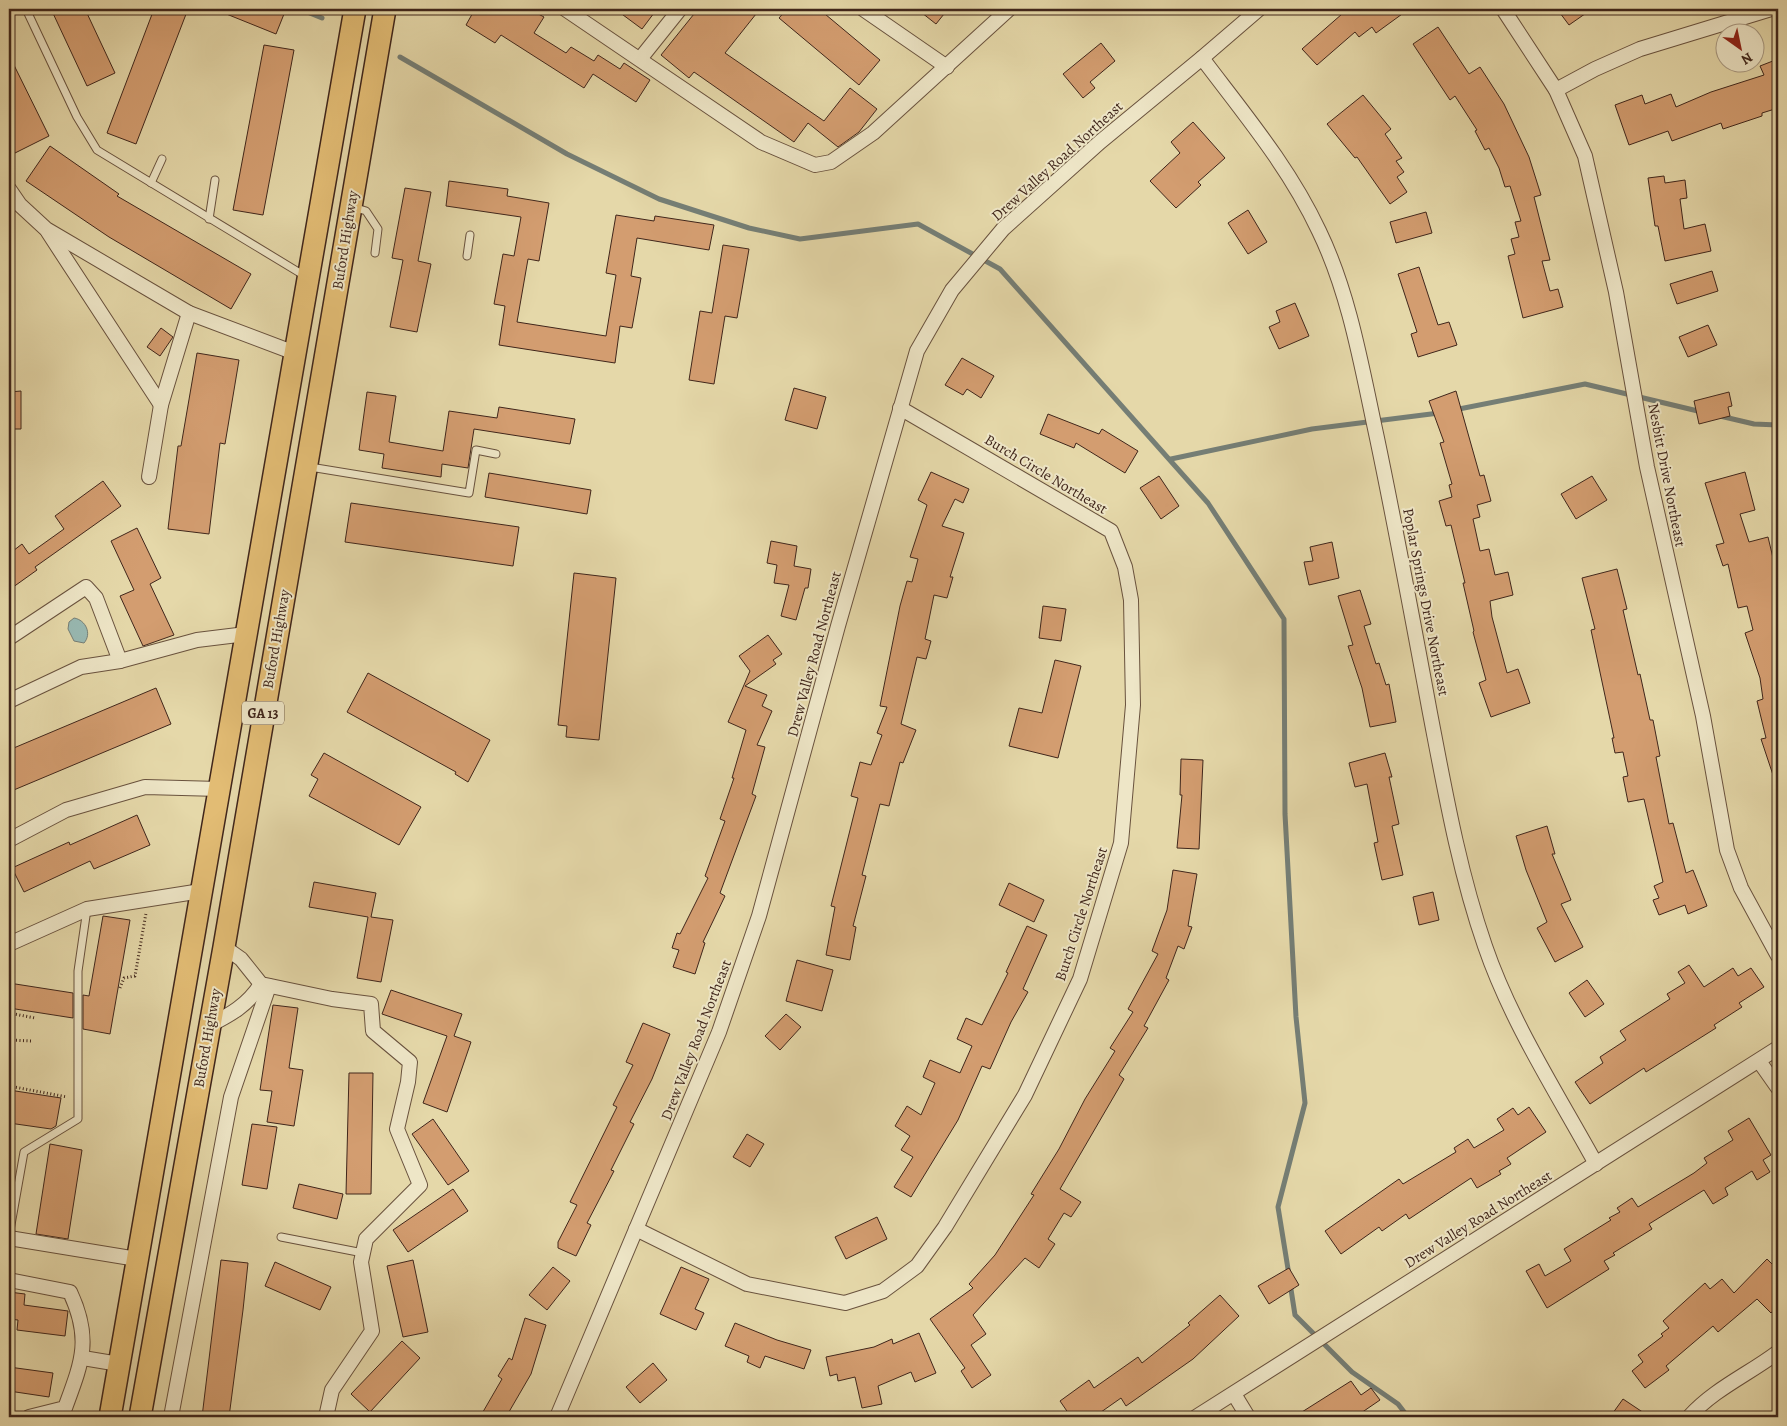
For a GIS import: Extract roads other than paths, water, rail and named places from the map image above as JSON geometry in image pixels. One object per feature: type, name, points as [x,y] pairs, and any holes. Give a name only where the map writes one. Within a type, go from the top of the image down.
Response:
[{"type":"main road","name":"Buford Highway","points":[[110,1417],[355,9]]},
{"type":"main road","name":"Buford Highway","points":[[140,1417],[208,1026],[224,947],[385,9]]},
{"type":"street","points":[[565,9],[762,142],[815,165],[831,162],[873,133],[1009,9]]},
{"type":"street","points":[[640,60],[680,9]]},
{"type":"street","points":[[864,9],[947,67]]},
{"type":"street","name":"Drew Valley Road Northeast","points":[[557,1417],[719,1032],[759,916],[838,626],[917,351],[952,290],[1003,229],[1100,142],[1259,9]]},
{"type":"street","name":"Nesbitt Drive Northeast","points":[[1503,9],[1556,90],[1585,156],[1612,272],[1647,467],[1703,716],[1727,850],[1741,888],[1778,956]]},
{"type":"street","points":[[1556,90],[1595,69],[1640,49],[1771,9]]},
{"type":"street","name":"Poplar Springs Drive Northeast","points":[[1202,58],[1288,171],[1320,232],[1340,282],[1365,383],[1394,520],[1444,785],[1459,852],[1485,946],[1514,1015],[1596,1164]]},
{"type":"street","points":[[9,189],[20,204],[46,229],[161,406]]},
{"type":"street","points":[[46,229],[189,313],[295,353]]},
{"type":"street","points":[[150,477],[161,406],[189,313]]},
{"type":"street","name":"Burch Circle Northeast","points":[[636,1228],[747,1284],[845,1303],[883,1291],[917,1266],[950,1219],[1025,1095],[1080,979],[1121,843],[1133,705],[1131,600],[1125,566],[1111,531],[900,408]]},
{"type":"street","points":[[9,638],[86,587],[96,598],[120,661]]},
{"type":"street","points":[[9,701],[82,667],[120,661],[197,640],[246,634]]},
{"type":"street","points":[[9,840],[66,810],[145,787],[219,789]]},
{"type":"street","points":[[9,944],[87,909],[201,891]]},
{"type":"street","points":[[224,947],[241,959],[265,985],[371,1004],[373,1031],[410,1062],[408,1082],[397,1129],[420,1185],[366,1239],[360,1262],[372,1331],[332,1390],[326,1417]]},
{"type":"street","points":[[208,1026],[230,1015],[253,998],[265,985]]},
{"type":"street","points":[[171,1417],[231,1097],[265,985]]},
{"type":"street","name":"Drew Valley Road Northeast","points":[[1196,1417],[1759,1062],[1778,1048]]},
{"type":"street","points":[[1759,1062],[1778,1088]]},
{"type":"street","points":[[9,1237],[138,1259]]},
{"type":"street","points":[[9,1280],[70,1292],[83,1327],[83,1358],[65,1408],[29,1417]]},
{"type":"street","points":[[1689,1417],[1697,1408],[1739,1377],[1778,1352]]},
{"type":"street","points":[[83,1358],[119,1364]]},
{"type":"street","points":[[1234,1394],[1248,1417]]},
{"type":"lane","points":[[26,9],[77,117],[97,150],[308,278]]},
{"type":"lane","points":[[151,183],[162,159]]},
{"type":"lane","points":[[209,219],[215,180]]},
{"type":"lane","points":[[350,206],[366,210],[378,229],[375,253]]},
{"type":"lane","points":[[467,256],[470,235]]},
{"type":"lane","points":[[307,466],[469,493],[476,450],[496,454]]},
{"type":"lane","points":[[9,1237],[24,1152],[78,1119],[78,971],[87,909]]},
{"type":"lane","points":[[281,1237],[363,1253]]},
{"type":"water","points":[[74,618],[85,624],[88,636],[84,643],[74,641],[68,629],[69,622]]},
{"type":"waterway","points":[[300,9],[322,18]]},
{"type":"waterway","points":[[400,57],[567,154],[659,199],[749,228],[800,239],[918,224],[1000,269],[1208,503],[1284,619],[1285,814],[1296,1017],[1305,1103],[1278,1207],[1289,1275]]},
{"type":"waterway","points":[[1454,410],[1585,384],[1702,412]]},
{"type":"waterway","points":[[1171,459],[1312,429],[1439,413]]},
{"type":"waterway","points":[[1720,416],[1754,424],[1778,425]]},
{"type":"waterway","points":[[1290,1283],[1295,1315],[1352,1372],[1398,1404],[1408,1417]]}]
